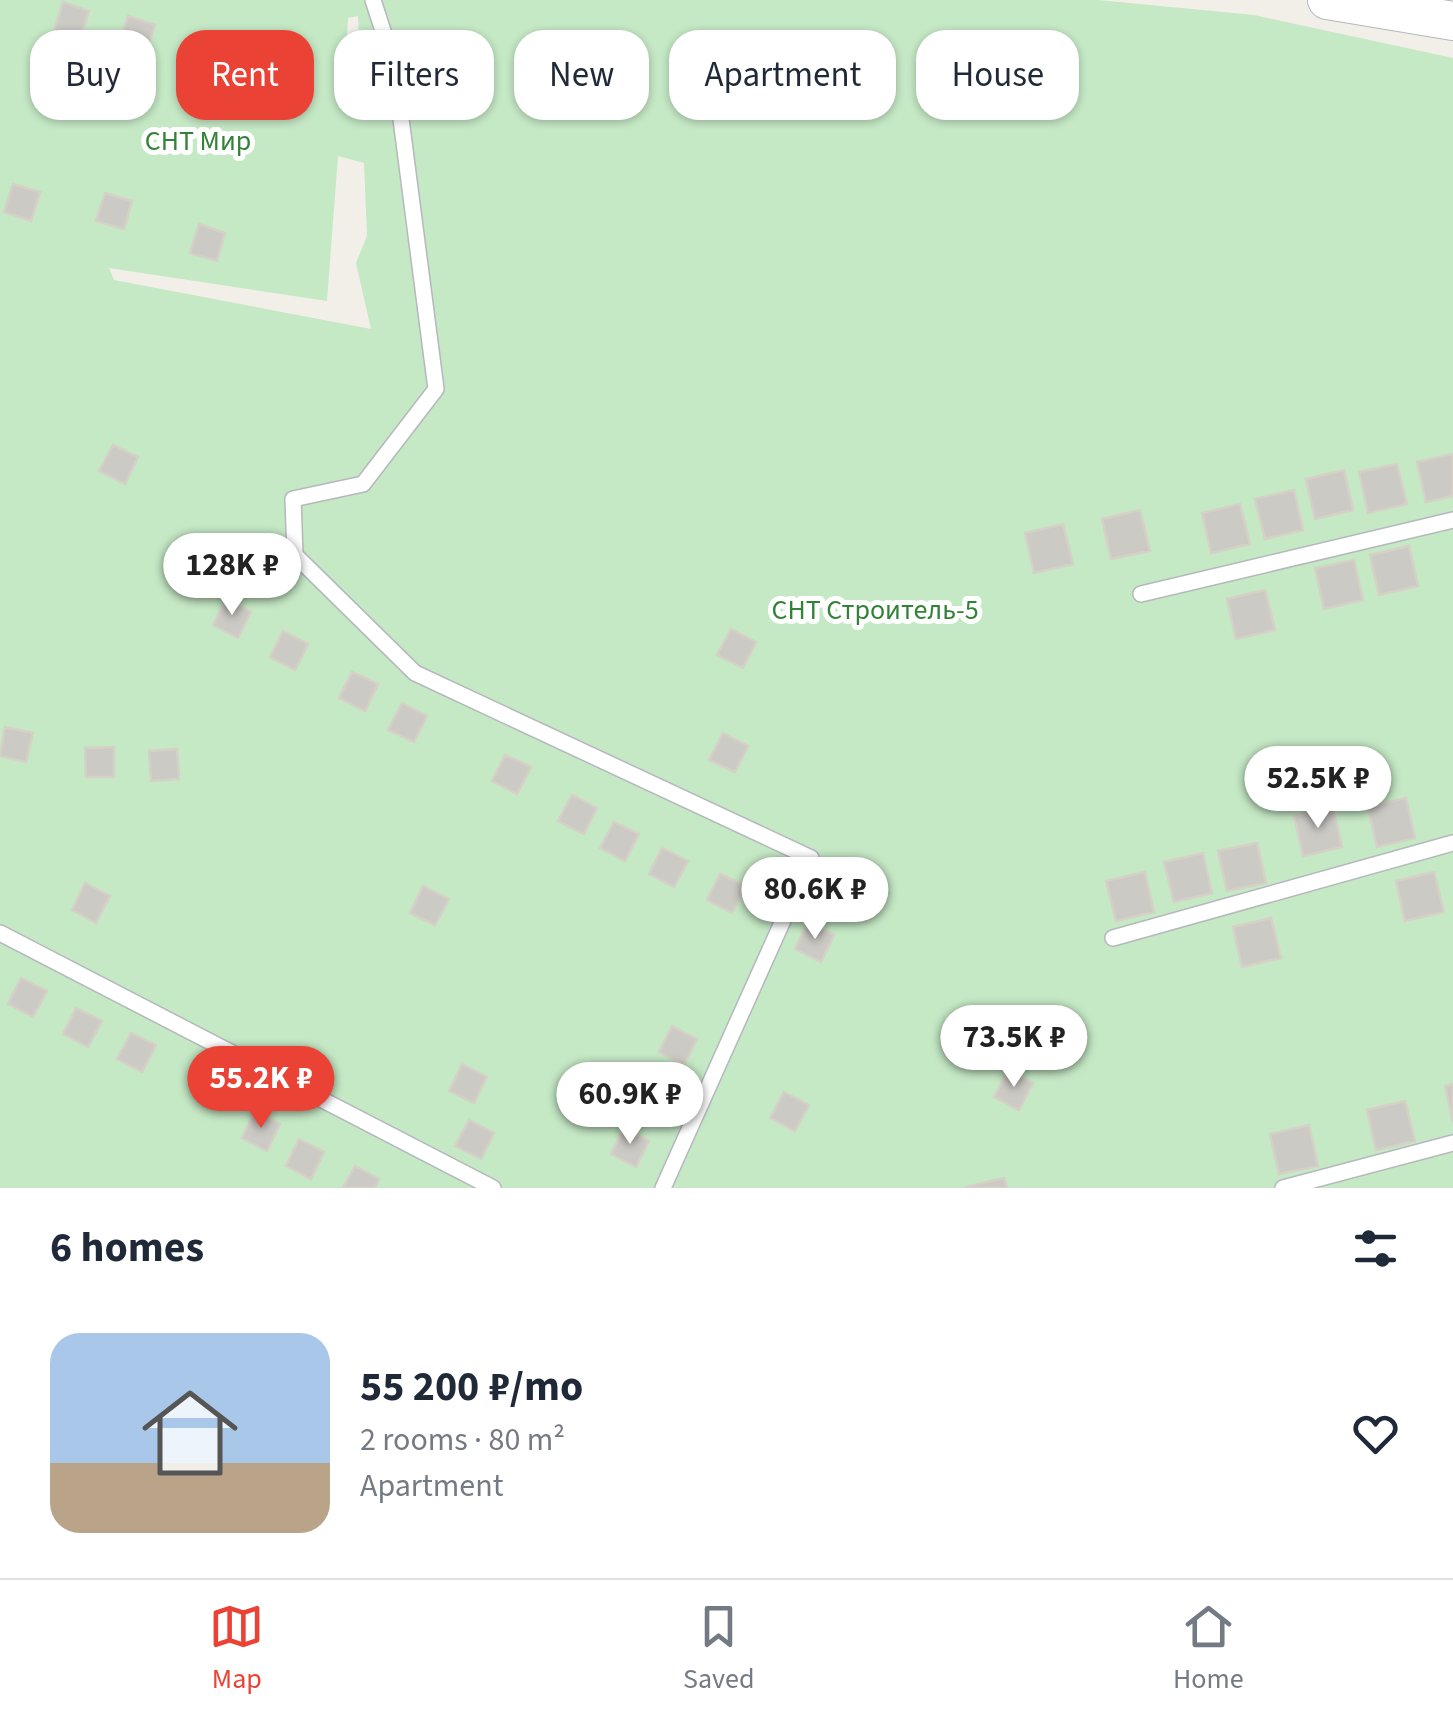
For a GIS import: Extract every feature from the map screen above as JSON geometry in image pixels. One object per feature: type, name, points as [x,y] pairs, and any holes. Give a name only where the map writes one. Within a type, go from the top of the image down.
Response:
[{"type":"street","points":[[1327,0],[1453,21]]},
{"type":"lane","points":[[373,0],[394,65],[436,388],[362,484],[293,499],[295,555],[416,673],[811,858],[663,1188]]},
{"type":"lane","points":[[1140,594],[1453,520]]},
{"type":"lane","points":[[1113,938],[1453,842]]},
{"type":"lane","points":[[0,933],[493,1188]]},
{"type":"lane","points":[[1283,1188],[1453,1142]]},
{"type":"green space","name":"СНТ Строитель-5","points":[[0,0],[1098,0],[1254,15],[1453,58],[1453,1188],[0,1188]],"holes":[[[338,156],[364,163],[367,236],[356,263],[371,329],[114,280],[109,268],[327,301]]]},
{"type":"building","points":[[63,2],[89,11],[83,30],[54,30]]},
{"type":"building","points":[[128,16],[155,25],[153,30],[124,30]]},
{"type":"building","points":[[13,184],[40,192],[31,221],[4,212]]},
{"type":"building","points":[[105,193],[132,201],[124,229],[96,221]]},
{"type":"building","points":[[199,224],[225,233],[217,261],[190,253]]},
{"type":"building","points":[[113,445],[138,457],[125,484],[99,471]]},
{"type":"building","points":[[1453,454],[1453,496],[1426,502],[1417,462]]},
{"type":"building","points":[[1397,464],[1407,504],[1368,513],[1359,472]]},
{"type":"building","points":[[1344,470],[1353,510],[1315,519],[1306,479]]},
{"type":"building","points":[[1294,490],[1303,530],[1265,539],[1255,499]]},
{"type":"building","points":[[1240,504],[1250,544],[1211,553],[1202,513]]},
{"type":"building","points":[[1140,510],[1150,551],[1111,559],[1102,519]]},
{"type":"building","points":[[1063,524],[1073,564],[1034,573],[1025,533]]},
{"type":"building","points":[[1409,546],[1418,586],[1379,595],[1370,555]]},
{"type":"building","points":[[1354,560],[1363,600],[1324,609],[1315,568]]},
{"type":"building","points":[[1265,590],[1275,630],[1236,639],[1227,599]]},
{"type":"building","points":[[226,599],[251,612],[238,638],[213,625]]},
{"type":"building","points":[[731,629],[756,642],[743,668],[717,655]]},
{"type":"building","points":[[283,631],[308,644],[295,670],[270,657]]},
{"type":"building","points":[[352,672],[378,684],[365,711],[339,698]]},
{"type":"building","points":[[402,703],[427,716],[414,742],[388,730]]},
{"type":"building","points":[[5,727],[33,733],[26,762],[0,756]]},
{"type":"building","points":[[723,733],[748,746],[735,772],[709,760]]},
{"type":"building","points":[[114,747],[114,777],[86,777],[85,748]]},
{"type":"building","points":[[177,749],[179,779],[151,781],[149,751]]},
{"type":"building","points":[[505,755],[531,767],[517,794],[492,781]]},
{"type":"building","points":[[572,795],[597,808],[584,834],[558,821]]},
{"type":"building","points":[[1406,798],[1415,838],[1377,847],[1368,807]]},
{"type":"building","points":[[1333,807],[1342,847],[1303,856],[1294,816]]},
{"type":"building","points":[[614,822],[639,834],[625,861],[600,848]]},
{"type":"building","points":[[1257,843],[1266,883],[1227,891],[1218,851]]},
{"type":"building","points":[[662,848],[688,861],[674,887],[649,874]]},
{"type":"building","points":[[1203,853],[1212,893],[1174,902],[1164,862]]},
{"type":"building","points":[[1145,872],[1154,912],[1116,921],[1106,881]]},
{"type":"building","points":[[1434,872],[1444,912],[1405,921],[1396,881]]},
{"type":"building","points":[[720,874],[746,886],[732,913],[707,900]]},
{"type":"building","points":[[85,883],[110,896],[96,923],[72,910]]},
{"type":"building","points":[[423,886],[449,899],[435,925],[410,913]]},
{"type":"building","points":[[1271,918],[1281,958],[1242,967],[1233,927]]},
{"type":"building","points":[[808,923],[834,935],[821,962],[795,949]]},
{"type":"building","points":[[21,978],[47,991],[33,1017],[8,1004]]},
{"type":"building","points":[[76,1008],[102,1021],[88,1047],[63,1034]]},
{"type":"building","points":[[672,1026],[697,1039],[684,1065],[659,1052]]},
{"type":"building","points":[[131,1033],[156,1045],[142,1072],[117,1059]]},
{"type":"building","points":[[462,1064],[487,1077],[474,1103],[449,1091]]},
{"type":"building","points":[[1008,1070],[1033,1083],[1019,1110],[994,1097]]},
{"type":"building","points":[[650,1076],[676,1089],[662,1115],[637,1102]]},
{"type":"building","points":[[1453,1084],[1453,1122],[1445,1086]]},
{"type":"building","points":[[784,1092],[809,1105],[795,1131],[770,1118]]},
{"type":"building","points":[[1405,1101],[1415,1141],[1376,1150],[1367,1110]]},
{"type":"building","points":[[255,1111],[280,1124],[267,1151],[242,1138]]},
{"type":"building","points":[[469,1120],[494,1133],[481,1159],[455,1146]]},
{"type":"building","points":[[1309,1125],[1318,1166],[1279,1174],[1270,1134]]},
{"type":"building","points":[[624,1128],[649,1141],[636,1167],[611,1154]]},
{"type":"building","points":[[299,1139],[324,1152],[311,1179],[286,1166]]},
{"type":"building","points":[[355,1166],[379,1179],[375,1188],[343,1188]]},
{"type":"building","points":[[1004,1178],[1007,1188],[966,1187]]},
{"type":"park label","name":"СНТ Мир","points":[[198,141]]}]
